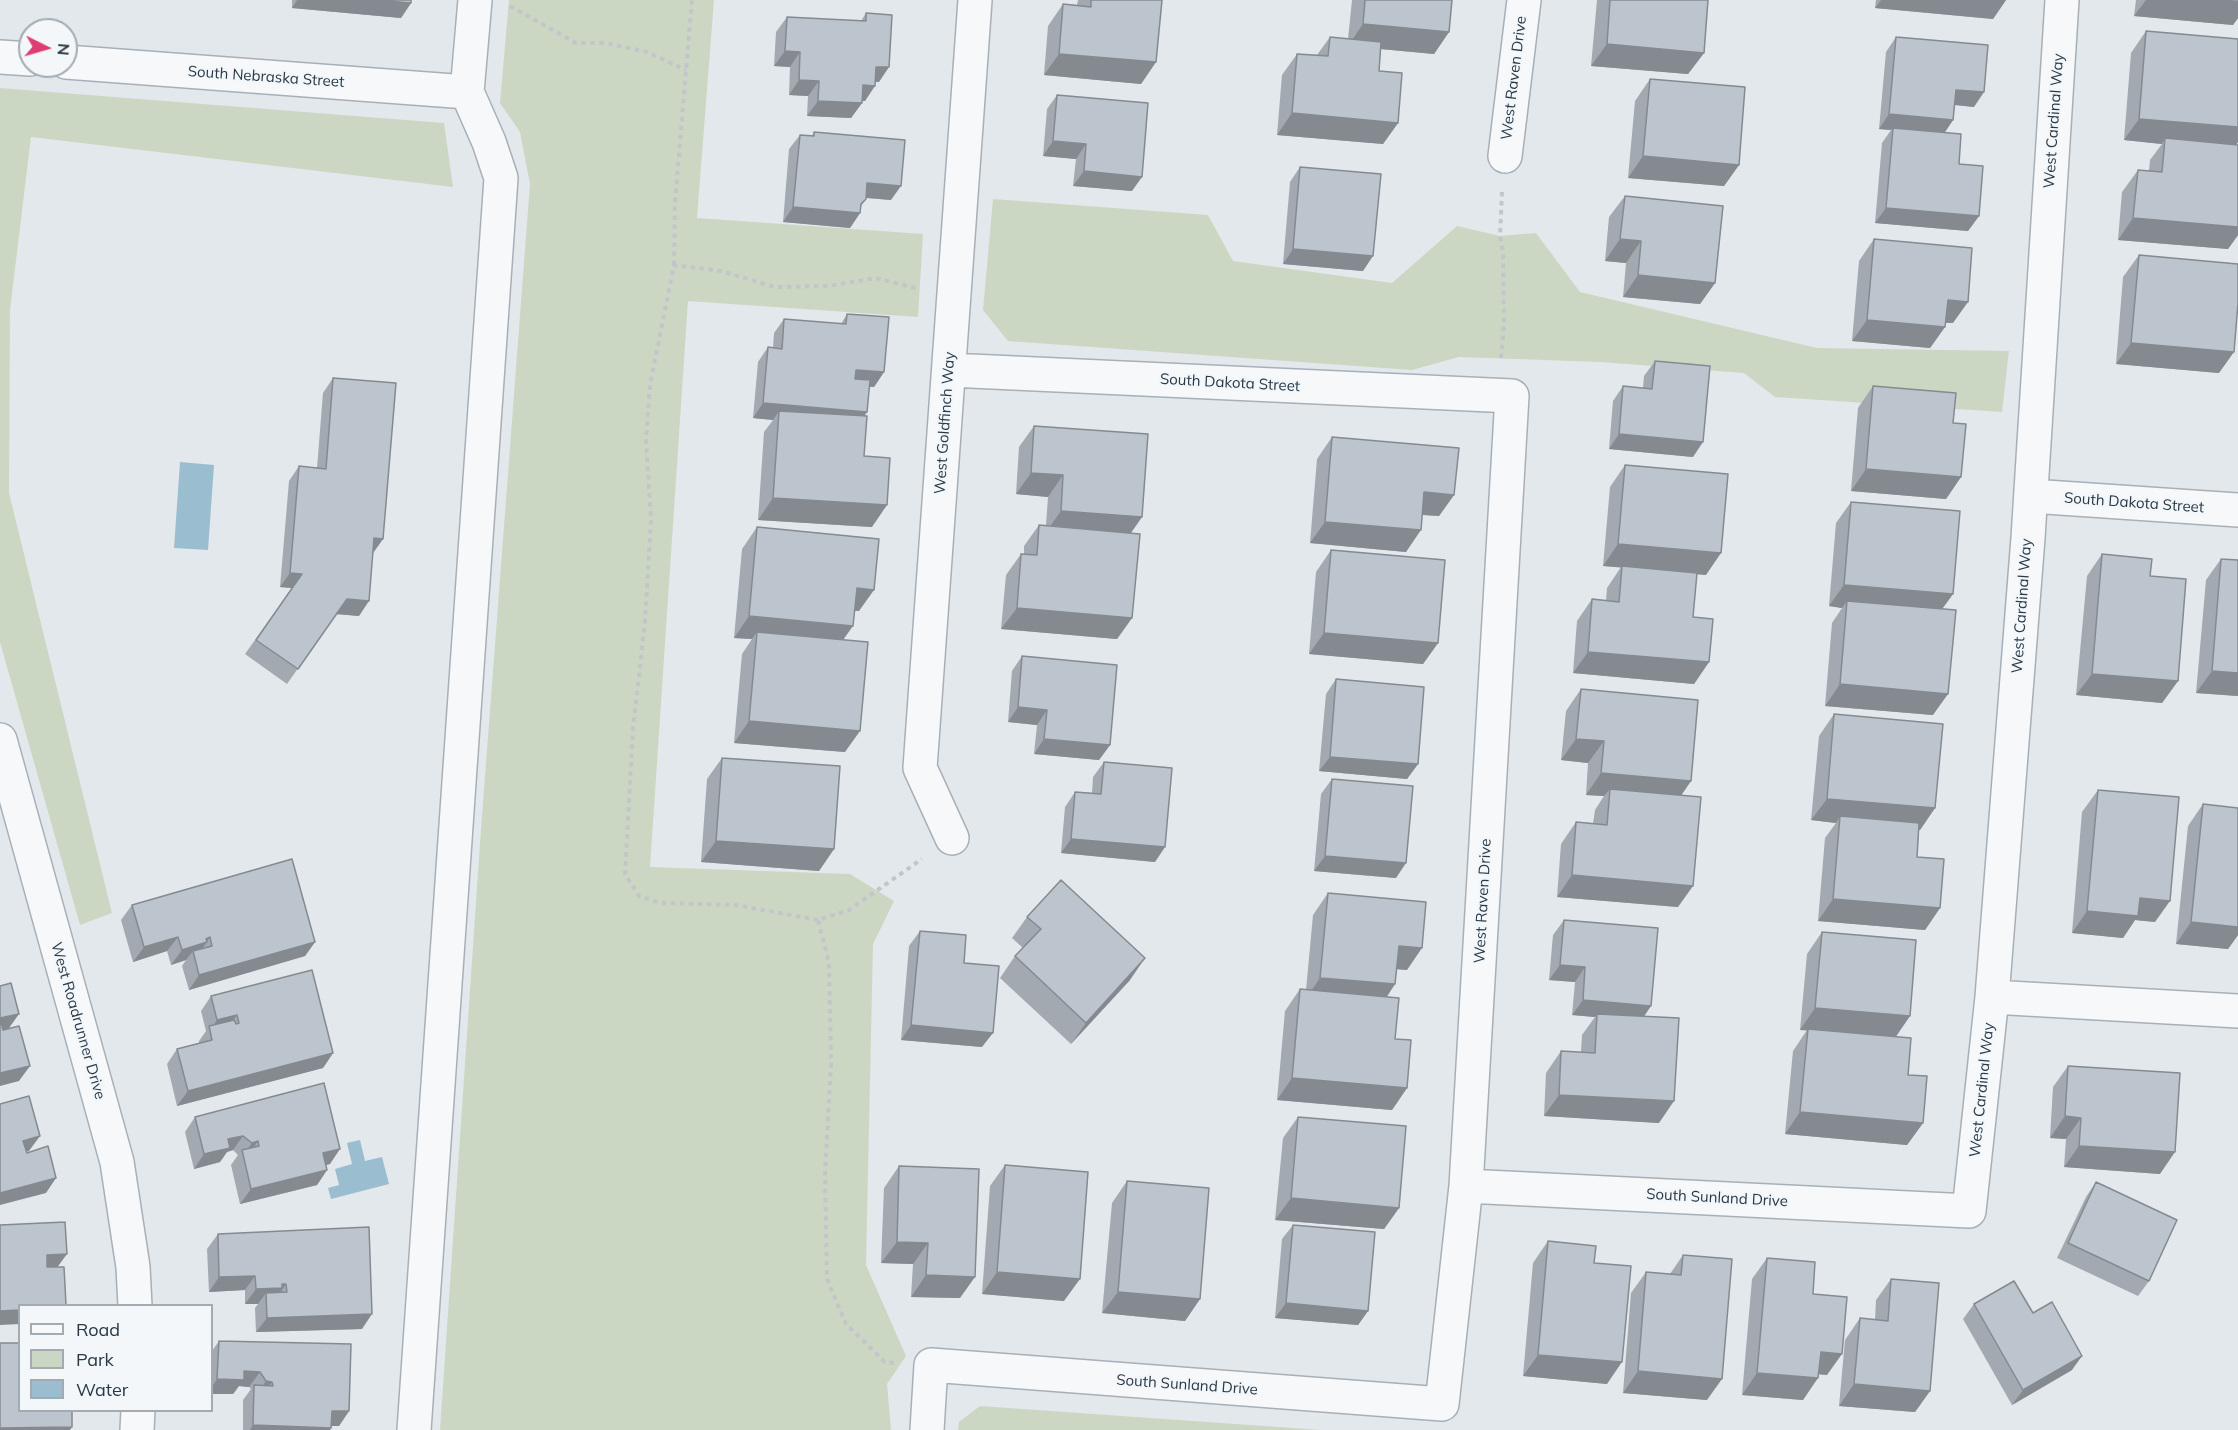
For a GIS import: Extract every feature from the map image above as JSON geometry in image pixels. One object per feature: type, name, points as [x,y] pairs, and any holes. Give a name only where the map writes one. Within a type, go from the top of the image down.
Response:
[{"type":"street","points":[[414,1430],[501,178],[489,142],[467,92],[475,0]]},
{"type":"street","name":"West Goldfinch Way","points":[[952,838],[920,768],[975,0]]},
{"type":"street","name":"West Raven Drive","points":[[1505,156],[1524,0]]},
{"type":"street","name":"West Cardinal Way","points":[[1969,1211],[1992,997],[2031,496],[2062,0]]},
{"type":"street","points":[[0,57],[18,58]]},
{"type":"street","name":"South Nebraska Street","points":[[78,63],[467,92]]},
{"type":"street","name":"South Dakota Street","points":[[949,370],[1512,396]]},
{"type":"street","name":"West Raven Drive","points":[[1442,1404],[1466,1186],[1512,396]]},
{"type":"street","name":"South Dakota Street","points":[[2031,496],[2238,510]]},
{"type":"street","name":"West Roadrunner Drive","points":[[0,740],[117,1162],[133,1267],[135,1304]]},
{"type":"street","points":[[1992,997],[2238,1011]]},
{"type":"street","name":"South Sunland Drive","points":[[1466,1186],[1969,1211]]},
{"type":"street","points":[[927,1430],[931,1365]]},
{"type":"street","name":"South Sunland Drive","points":[[931,1365],[1442,1404]]},
{"type":"street","points":[[137,1430],[138,1412]]},
{"type":"path","points":[[475,0],[513,6],[576,43],[606,43],[647,52],[686,70]]},
{"type":"path","points":[[692,0],[675,202],[674,265],[650,385],[646,440],[651,521],[645,621],[633,729],[625,874],[639,896],[660,903],[736,905],[818,920],[849,910],[952,838]]},
{"type":"path","points":[[1505,156],[1500,236],[1503,254],[1504,323],[1501,359],[1512,396]]},
{"type":"path","points":[[674,265],[721,271],[775,287],[828,286],[876,278],[954,298]]},
{"type":"path","points":[[818,920],[829,963],[831,1064],[825,1175],[827,1279],[846,1324],[885,1362],[931,1365]]},
{"type":"green space","points":[[509,0],[714,0],[697,218],[923,234],[918,317],[688,301],[650,867],[850,874],[894,901],[873,944],[866,1265],[906,1356],[887,1384],[891,1430],[440,1430],[481,829],[530,184],[520,132],[500,103]]},
{"type":"green space","points":[[0,88],[444,123],[453,187],[31,137],[10,310],[9,493],[112,913],[80,925],[0,642]]},
{"type":"green space","points":[[993,199],[1208,215],[1233,261],[1392,283],[1457,226],[1500,236],[1536,233],[1580,292],[1817,348],[2009,351],[2002,412],[1775,397],[1744,373],[1601,362],[1459,357],[1412,370],[1008,341],[983,310]]},
{"type":"green space","points":[[980,1406],[1321,1430],[958,1430],[959,1422]]},
{"type":"water","points":[[180,462],[214,465],[208,550],[174,548]]},
{"type":"water","points":[[360,1140],[365,1161],[382,1157],[389,1184],[331,1199],[328,1188],[339,1185],[335,1169],[352,1164],[347,1143]]},
{"type":"building","points":[[375,0],[411,0],[411,3]]},
{"type":"building","points":[[1091,0],[1162,0],[1156,62],[1059,54],[1063,4],[1091,7]]},
{"type":"building","points":[[1365,0],[1452,0],[1449,32],[1363,24]]},
{"type":"building","points":[[1610,0],[1708,0],[1704,53],[1607,44]]},
{"type":"building","points":[[2209,0],[2238,0],[2238,2]]},
{"type":"building","points":[[866,13],[892,15],[889,67],[876,67],[875,86],[863,85],[862,103],[818,101],[819,81],[799,80],[800,52],[785,51],[787,17],[866,21]]},
{"type":"building","points":[[2146,31],[2238,39],[2238,127],[2139,119]]},
{"type":"building","points":[[1330,37],[1381,42],[1379,71],[1402,73],[1398,123],[1292,113],[1297,54],[1328,56]]},
{"type":"building","points":[[1896,37],[1988,45],[1984,92],[1956,90],[1953,120],[1889,114]]},
{"type":"building","points":[[1650,79],[1745,87],[1739,165],[1643,156]]},
{"type":"building","points":[[1057,95],[1148,103],[1142,177],[1084,171],[1086,144],[1053,141]]},
{"type":"building","points":[[1893,128],[1961,134],[1959,164],[1983,166],[1979,216],[1886,208]]},
{"type":"building","points":[[814,132],[905,140],[901,186],[867,183],[866,199],[861,204],[860,213],[793,207],[800,135],[814,136]]},
{"type":"building","points":[[2165,138],[2238,145],[2238,227],[2133,218],[2138,170],[2162,172]]},
{"type":"building","points":[[1300,167],[1381,174],[1373,256],[1293,249]]},
{"type":"building","points":[[1625,196],[1723,206],[1715,283],[1638,275],[1641,241],[1620,239]]},
{"type":"building","points":[[1874,239],[1972,248],[1968,302],[1948,300],[1945,327],[1867,320]]},
{"type":"building","points":[[2139,255],[2238,264],[2234,352],[2131,343]]},
{"type":"building","points":[[847,314],[889,317],[884,372],[856,370],[855,379],[870,380],[867,412],[763,403],[768,347],[782,349],[784,319],[846,324]]},
{"type":"building","points":[[1655,361],[1710,366],[1703,442],[1619,434],[1623,386],[1652,389]]},
{"type":"building","points":[[333,378],[396,383],[383,539],[374,538],[369,601],[347,599],[298,669],[256,640],[302,574],[290,573],[299,466],[326,469]]},
{"type":"building","points":[[1873,386],[1956,393],[1953,423],[1966,424],[1961,477],[1866,469]]},
{"type":"building","points":[[779,411],[867,416],[864,456],[890,458],[887,505],[773,498]]},
{"type":"building","points":[[1034,426],[1148,434],[1142,517],[1061,511],[1063,475],[1031,473]]},
{"type":"building","points":[[1332,437],[1459,448],[1454,495],[1424,492],[1421,530],[1325,522]]},
{"type":"building","points":[[1625,465],[1728,474],[1721,553],[1618,544]]},
{"type":"building","points":[[1851,502],[1960,511],[1953,594],[1844,585]]},
{"type":"building","points":[[1039,525],[1140,534],[1132,618],[1017,608],[1021,554],[1037,555]]},
{"type":"building","points":[[757,527],[879,539],[874,590],[857,588],[853,626],[749,616]]},
{"type":"building","points":[[1331,550],[1445,560],[1438,643],[1324,633]]},
{"type":"building","points":[[2102,554],[2152,559],[2150,576],[2186,579],[2178,681],[2092,674]]},
{"type":"building","points":[[2221,559],[2238,560],[2238,673],[2212,671]]},
{"type":"building","points":[[1622,566],[1697,573],[1693,617],[1713,619],[1709,662],[1588,652],[1592,599],[1619,602]]},
{"type":"building","points":[[1847,601],[1956,610],[1948,694],[1840,684]]},
{"type":"building","points":[[757,632],[868,642],[860,731],[749,721]]},
{"type":"building","points":[[1022,656],[1117,665],[1110,745],[1044,739],[1047,710],[1018,707]]},
{"type":"building","points":[[1336,679],[1424,687],[1418,764],[1330,757]]},
{"type":"building","points":[[1581,689],[1698,700],[1691,781],[1601,773],[1604,741],[1576,739]]},
{"type":"building","points":[[1834,714],[1943,724],[1935,808],[1827,799]]},
{"type":"building","points":[[722,758],[840,766],[834,849],[716,841]]},
{"type":"building","points":[[1104,762],[1172,768],[1165,847],[1071,839],[1075,792],[1101,794]]},
{"type":"building","points":[[1332,779],[1413,786],[1406,863],[1325,856]]},
{"type":"building","points":[[1610,789],[1701,797],[1693,886],[1572,875],[1576,822],[1607,825]]},
{"type":"building","points":[[2098,790],[2179,797],[2170,901],[2140,898],[2138,916],[2087,911]]},
{"type":"building","points":[[2203,804],[2238,808],[2238,927],[2191,922]]},
{"type":"building","points":[[1840,816],[1919,823],[1917,857],[1944,859],[1940,908],[1833,899]]},
{"type":"building","points":[[292,859],[315,942],[199,975],[193,951],[212,946],[210,937],[206,939],[207,942],[182,950],[178,937],[144,947],[132,905]]},
{"type":"building","points":[[1061,880],[1145,958],[1086,1023],[1015,956],[1041,929],[1027,917]]},
{"type":"building","points":[[1328,893],[1426,902],[1422,948],[1399,946],[1395,984],[1320,978]]},
{"type":"building","points":[[1564,920],[1658,928],[1651,1006],[1583,1000],[1585,967],[1560,965]]},
{"type":"building","points":[[920,931],[966,935],[964,963],[999,966],[993,1033],[911,1025]]},
{"type":"building","points":[[1822,932],[1916,940],[1910,1016],[1815,1008]]},
{"type":"building","points":[[312,970],[333,1053],[188,1091],[177,1049],[212,1040],[209,1026],[234,1020],[236,1024],[239,1023],[237,1015],[217,1020],[211,996]]},
{"type":"building","points":[[11,983],[19,1014],[0,1018],[0,986]]},
{"type":"building","points":[[1300,989],[1399,998],[1395,1039],[1411,1040],[1407,1088],[1292,1078]]},
{"type":"building","points":[[1597,1014],[1679,1018],[1674,1101],[1559,1095],[1561,1051],[1595,1053]]},
{"type":"building","points":[[0,1019],[3,1030],[19,1026],[30,1066],[0,1073]]},
{"type":"building","points":[[1808,1029],[1911,1038],[1908,1075],[1927,1076],[1923,1123],[1800,1112]]},
{"type":"building","points":[[2068,1066],[2180,1073],[2175,1152],[2079,1146],[2081,1118],[2065,1116]]},
{"type":"building","points":[[324,1083],[340,1149],[323,1153],[327,1170],[251,1189],[242,1150],[259,1146],[258,1141],[252,1143],[243,1136],[228,1139],[230,1148],[204,1154],[195,1117]]},
{"type":"building","points":[[29,1096],[40,1136],[23,1141],[27,1153],[48,1146],[56,1178],[0,1193],[0,1104]]},
{"type":"building","points":[[1298,1117],[1406,1126],[1399,1208],[1291,1198]]},
{"type":"building","points":[[1005,1165],[1088,1172],[1080,1279],[997,1272]]},
{"type":"building","points":[[899,1166],[979,1169],[975,1277],[926,1275],[928,1243],[897,1242]]},
{"type":"building","points":[[1127,1181],[1209,1188],[1200,1299],[1118,1292]]},
{"type":"building","points":[[2096,1182],[2177,1220],[2149,1281],[2068,1243]]},
{"type":"building","points":[[65,1222],[67,1254],[47,1255],[47,1267],[64,1267],[66,1304],[18,1304],[18,1310],[0,1311],[0,1225]]},
{"type":"building","points":[[1293,1225],[1375,1232],[1368,1311],[1286,1303]]},
{"type":"building","points":[[369,1227],[372,1314],[267,1318],[266,1293],[287,1292],[286,1284],[282,1284],[282,1288],[256,1289],[255,1276],[219,1277],[218,1234]]},
{"type":"building","points":[[1548,1241],[1596,1246],[1594,1263],[1631,1266],[1622,1362],[1538,1355]]},
{"type":"building","points":[[1683,1255],[1732,1259],[1722,1379],[1638,1371],[1646,1272],[1681,1275]]},
{"type":"building","points":[[1767,1258],[1815,1262],[1813,1294],[1847,1297],[1842,1354],[1821,1352],[1818,1378],[1757,1373]]},
{"type":"building","points":[[1891,1279],[1939,1283],[1930,1391],[1854,1384],[1860,1318],[1888,1321]]},
{"type":"building","points":[[2014,1281],[2033,1313],[2052,1302],[2082,1356],[2023,1390],[1974,1304]]},
{"type":"building","points":[[219,1341],[351,1344],[349,1411],[332,1411],[331,1428],[253,1425],[254,1385],[273,1386],[272,1382],[266,1381],[260,1372],[244,1371],[244,1380],[217,1379]]},
{"type":"building","points":[[0,1343],[18,1343],[18,1412],[72,1412],[72,1427],[0,1428]]}]
